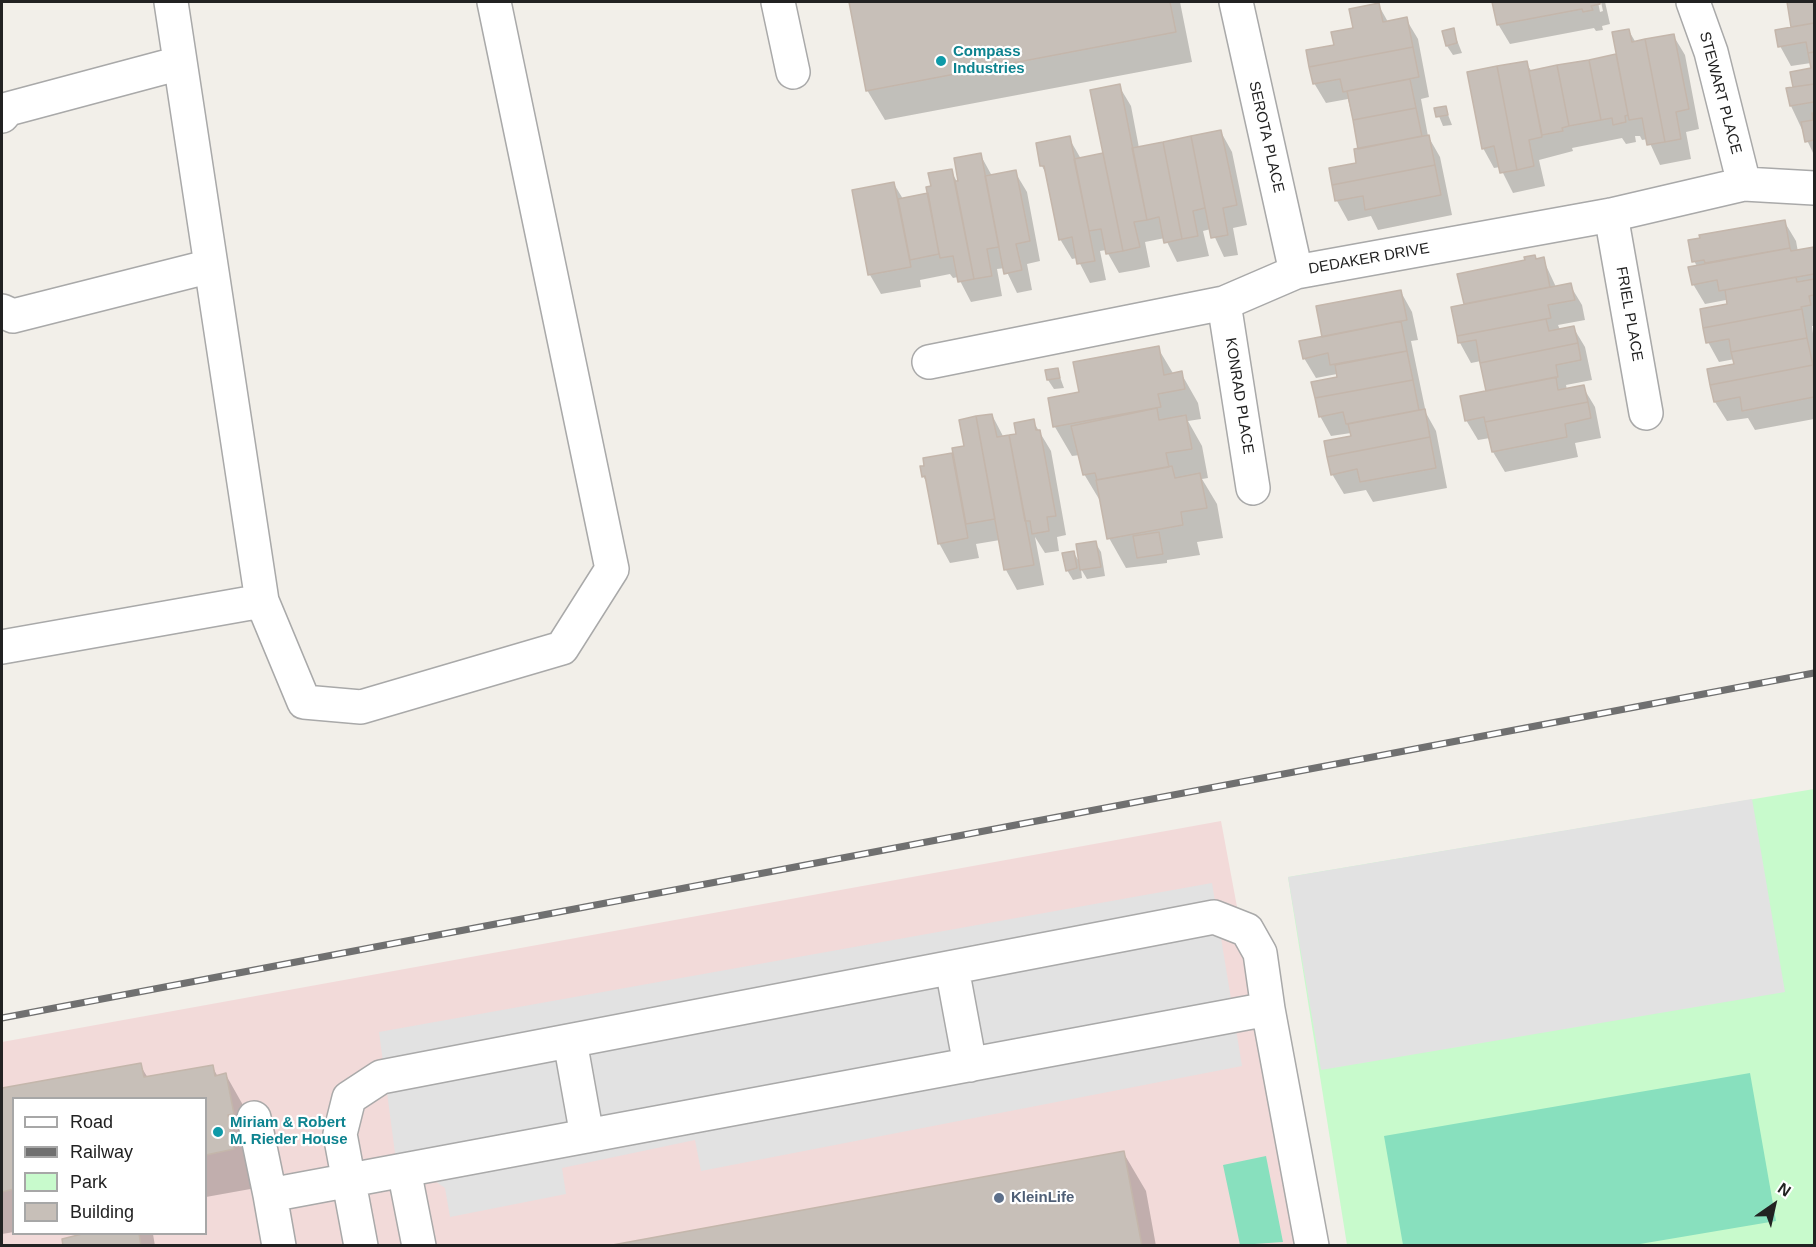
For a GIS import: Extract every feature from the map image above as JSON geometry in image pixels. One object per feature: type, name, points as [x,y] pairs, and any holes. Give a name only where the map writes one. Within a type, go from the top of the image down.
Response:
[{"type":"street","points":[[171,2],[262,601],[304,702],[361,707],[562,648],[612,569],[494,2]]},
{"type":"street","points":[[778,2],[793,72]]},
{"type":"street","name":"SEROTA PLACE","points":[[1236,2],[1296,272]]},
{"type":"street","name":"STEWART PLACE","points":[[1693,2],[1711,52],[1744,184]]},
{"type":"street","points":[[2,116],[8,109],[180,63]]},
{"type":"street","name":"DEDAKER DRIVE","points":[[929,362],[1224,303],[1296,272],[1611,215],[1744,184],[1815,189]]},
{"type":"street","name":"FRIEL PLACE","points":[[1611,215],[1646,413]]},
{"type":"street","points":[[2,311],[13,315],[211,266]]},
{"type":"street","name":"KONRAD PLACE","points":[[1224,303],[1253,488]]},
{"type":"street","points":[[2,647],[262,601]]},
{"type":"street","points":[[361,1245],[340,1134],[349,1098],[381,1077],[1214,917],[1247,930],[1260,954],[1312,1245]]},
{"type":"street","points":[[952,968],[970,1065]]},
{"type":"street","points":[[270,1195],[1268,1009]]},
{"type":"street","points":[[570,1041],[587,1136]]},
{"type":"street","points":[[254,1118],[279,1245]]},
{"type":"street","points":[[404,1170],[419,1245]]},
{"type":"shaded area","points":[[1752,799],[1785,992],[1321,1070],[1288,877]]},
{"type":"shaded area","points":[[1221,821],[1300,1245],[2,1246],[2,1042]]},
{"type":"shaded area","points":[[1212,883],[1242,1066],[701,1171],[695,1140],[562,1168],[566,1194],[450,1217],[445,1188],[395,1153],[379,1032]]},
{"type":"green space","points":[[1814,789],[1814,1245],[1347,1245],[1288,877]]},
{"type":"green space","points":[[1750,1073],[1776,1221],[1634,1245],[1403,1245],[1384,1136]]},
{"type":"green space","points":[[1266,1156],[1283,1242],[1240,1245],[1223,1165]]},
{"type":"building","name":"Compass Industries","points":[[849,2],[1170,2],[1176,32],[866,91]]},
{"type":"building","points":[[1492,2],[1600,2],[1600,4],[1591,6],[1593,10],[1583,12],[1582,9],[1497,25]]},
{"type":"building","points":[[1787,2],[1814,2],[1814,23],[1791,27]]},
{"type":"building","points":[[1379,3],[1383,22],[1407,17],[1413,47],[1309,67],[1306,50],[1334,45],[1331,32],[1353,28],[1349,9]]},
{"type":"building","points":[[1814,23],[1814,52],[1808,53],[1806,42],[1778,47],[1775,30]]},
{"type":"building","points":[[1454,28],[1457,43],[1446,46],[1442,31]]},
{"type":"building","points":[[1629,29],[1632,42],[1645,39],[1665,142],[1647,145],[1642,118],[1629,120],[1612,32]]},
{"type":"building","points":[[1674,34],[1689,109],[1676,112],[1681,139],[1665,142],[1645,39]]},
{"type":"building","points":[[1413,47],[1419,77],[1343,92],[1340,79],[1313,84],[1309,67]]},
{"type":"building","points":[[1814,52],[1814,84],[1793,87],[1790,72],[1811,68],[1808,53]]},
{"type":"building","points":[[1616,54],[1628,115],[1625,116],[1626,122],[1613,125],[1612,118],[1601,120],[1589,60]]},
{"type":"building","points":[[1589,60],[1601,120],[1569,126],[1557,65]]},
{"type":"building","points":[[1527,61],[1542,137],[1529,140],[1534,166],[1517,170],[1497,66]]},
{"type":"building","points":[[1557,65],[1569,126],[1562,128],[1563,131],[1542,135],[1529,71]]},
{"type":"building","points":[[1497,66],[1517,170],[1500,173],[1494,146],[1482,149],[1467,72]]},
{"type":"building","points":[[1410,79],[1416,108],[1353,120],[1347,91]]},
{"type":"building","points":[[1120,84],[1147,220],[1134,222],[1140,247],[1123,251],[1090,90]]},
{"type":"building","points":[[1814,84],[1814,102],[1790,106],[1786,88]]},
{"type":"building","points":[[1446,106],[1448,115],[1436,117],[1434,108]]},
{"type":"building","points":[[1416,108],[1422,136],[1358,149],[1353,120]]},
{"type":"building","points":[[1812,113],[1814,113],[1814,140],[1805,142],[1801,122],[1813,120]]},
{"type":"building","points":[[1221,130],[1237,205],[1223,208],[1228,235],[1211,238],[1191,136]]},
{"type":"building","points":[[1429,135],[1435,165],[1332,185],[1329,168],[1356,163],[1354,149]]},
{"type":"building","points":[[1070,136],[1095,261],[1077,264],[1072,237],[1059,240],[1044,166],[1040,166],[1036,143]]},
{"type":"building","points":[[1191,136],[1205,208],[1193,211],[1198,236],[1182,239],[1163,142]]},
{"type":"building","points":[[1163,142],[1182,239],[1164,243],[1159,217],[1147,220],[1132,148]]},
{"type":"building","points":[[981,153],[999,247],[987,249],[992,276],[974,279],[955,181],[958,181],[954,158]]},
{"type":"building","points":[[1103,153],[1123,251],[1106,254],[1101,229],[1089,231],[1074,159]]},
{"type":"building","points":[[1435,165],[1441,195],[1365,210],[1363,196],[1335,201],[1332,185]]},
{"type":"building","points":[[952,169],[974,279],[958,282],[953,256],[940,258],[926,187],[931,186],[928,173]]},
{"type":"building","points":[[1016,170],[1030,241],[1016,244],[1022,270],[1004,274],[985,176]]},
{"type":"building","points":[[894,182],[911,267],[868,275],[852,190]]},
{"type":"building","points":[[928,193],[939,254],[910,260],[898,199]]},
{"type":"building","points":[[1785,220],[1790,248],[1705,263],[1704,260],[1692,262],[1688,240],[1700,238],[1699,235]]},
{"type":"building","points":[[1814,247],[1814,274],[1719,291],[1717,280],[1692,285],[1688,267],[1790,248],[1791,251]]},
{"type":"building","points":[[1535,255],[1536,259],[1544,257],[1550,287],[1464,304],[1457,274],[1525,260],[1524,257]]},
{"type":"building","points":[[1796,277],[1797,282],[1814,279],[1814,295],[1809,296],[1811,305],[1801,307],[1802,309],[1703,328],[1700,309],[1727,304],[1725,290]]},
{"type":"building","points":[[1571,283],[1575,300],[1548,305],[1551,318],[1457,336],[1451,307]]},
{"type":"building","points":[[1401,290],[1407,320],[1322,337],[1316,306]]},
{"type":"building","points":[[1802,309],[1807,338],[1731,352],[1729,339],[1706,343],[1703,328]]},
{"type":"building","points":[[1546,319],[1549,331],[1574,326],[1578,343],[1480,363],[1476,340],[1458,343],[1457,336]]},
{"type":"building","points":[[1401,321],[1407,351],[1330,365],[1328,353],[1303,359],[1299,341]]},
{"type":"building","points":[[1807,338],[1813,365],[1710,385],[1707,369],[1734,364],[1731,352]]},
{"type":"building","points":[[1578,343],[1581,360],[1556,365],[1558,377],[1486,391],[1480,363]]},
{"type":"building","points":[[1159,346],[1164,375],[1182,371],[1185,389],[1158,394],[1161,407],[1053,427],[1048,398],[1079,392],[1073,362]]},
{"type":"building","points":[[1407,351],[1413,380],[1315,398],[1311,382],[1337,377],[1335,365]]},
{"type":"building","points":[[1813,365],[1814,397],[1742,411],[1740,397],[1714,402],[1710,385]]},
{"type":"building","points":[[1058,368],[1060,378],[1047,380],[1045,370]]},
{"type":"building","points":[[1556,377],[1558,390],[1584,385],[1588,402],[1485,422],[1484,417],[1465,421],[1460,396]]},
{"type":"building","points":[[1413,380],[1419,410],[1346,424],[1343,412],[1319,417],[1315,398]]},
{"type":"building","points":[[1588,402],[1591,418],[1565,424],[1567,437],[1492,452],[1485,422]]},
{"type":"building","points":[[1157,408],[1159,420],[1186,415],[1192,449],[1166,453],[1169,467],[1097,480],[1095,473],[1083,475],[1071,426]]},
{"type":"building","points":[[1425,409],[1430,437],[1327,457],[1324,441],[1351,436],[1348,424]]},
{"type":"building","points":[[992,414],[997,437],[1009,435],[1034,565],[1004,570],[976,416]]},
{"type":"building","points":[[976,416],[995,519],[966,524],[952,448],[964,446],[959,420]]},
{"type":"building","points":[[1034,419],[1036,430],[1040,430],[1056,516],[1047,517],[1049,531],[1032,534],[1030,521],[1025,521],[1009,435],[1016,434],[1014,423]]},
{"type":"building","points":[[1430,437],[1436,468],[1360,482],[1357,469],[1331,475],[1327,457]]},
{"type":"building","points":[[952,453],[968,538],[938,544],[925,476],[922,477],[920,466],[924,466],[923,458]]},
{"type":"building","points":[[1172,466],[1175,478],[1200,473],[1207,508],[1181,512],[1183,525],[1107,539],[1096,480]]},
{"type":"building","points":[[1159,532],[1163,554],[1137,558],[1133,536]]},
{"type":"building","points":[[1096,541],[1101,567],[1080,570],[1076,544]]},
{"type":"building","points":[[1074,551],[1077,568],[1066,571],[1062,553]]},
{"type":"building","name":"Miriam & Robert M. Rieder House","points":[[141,1063],[144,1077],[213,1065],[215,1076],[226,1073],[234,1114],[228,1115],[234,1149],[207,1155],[207,1097],[12,1097],[12,1190],[2,1192],[2,1088]]},
{"type":"building","name":"KleinLife","points":[[1124,1151],[1142,1246],[607,1246]]},
{"type":"building","points":[[78,1235],[139,1235],[141,1246],[63,1246],[62,1239]]},
{"type":"railway","points":[[2,1018],[1814,673]]},
{"type":"place","name":"Compass Industries","points":[[941,61]]},
{"type":"place","name":"Miriam & Robert M. Rieder House","points":[[218,1132]]},
{"type":"place","name":"KleinLife","points":[[999,1198]]}]
